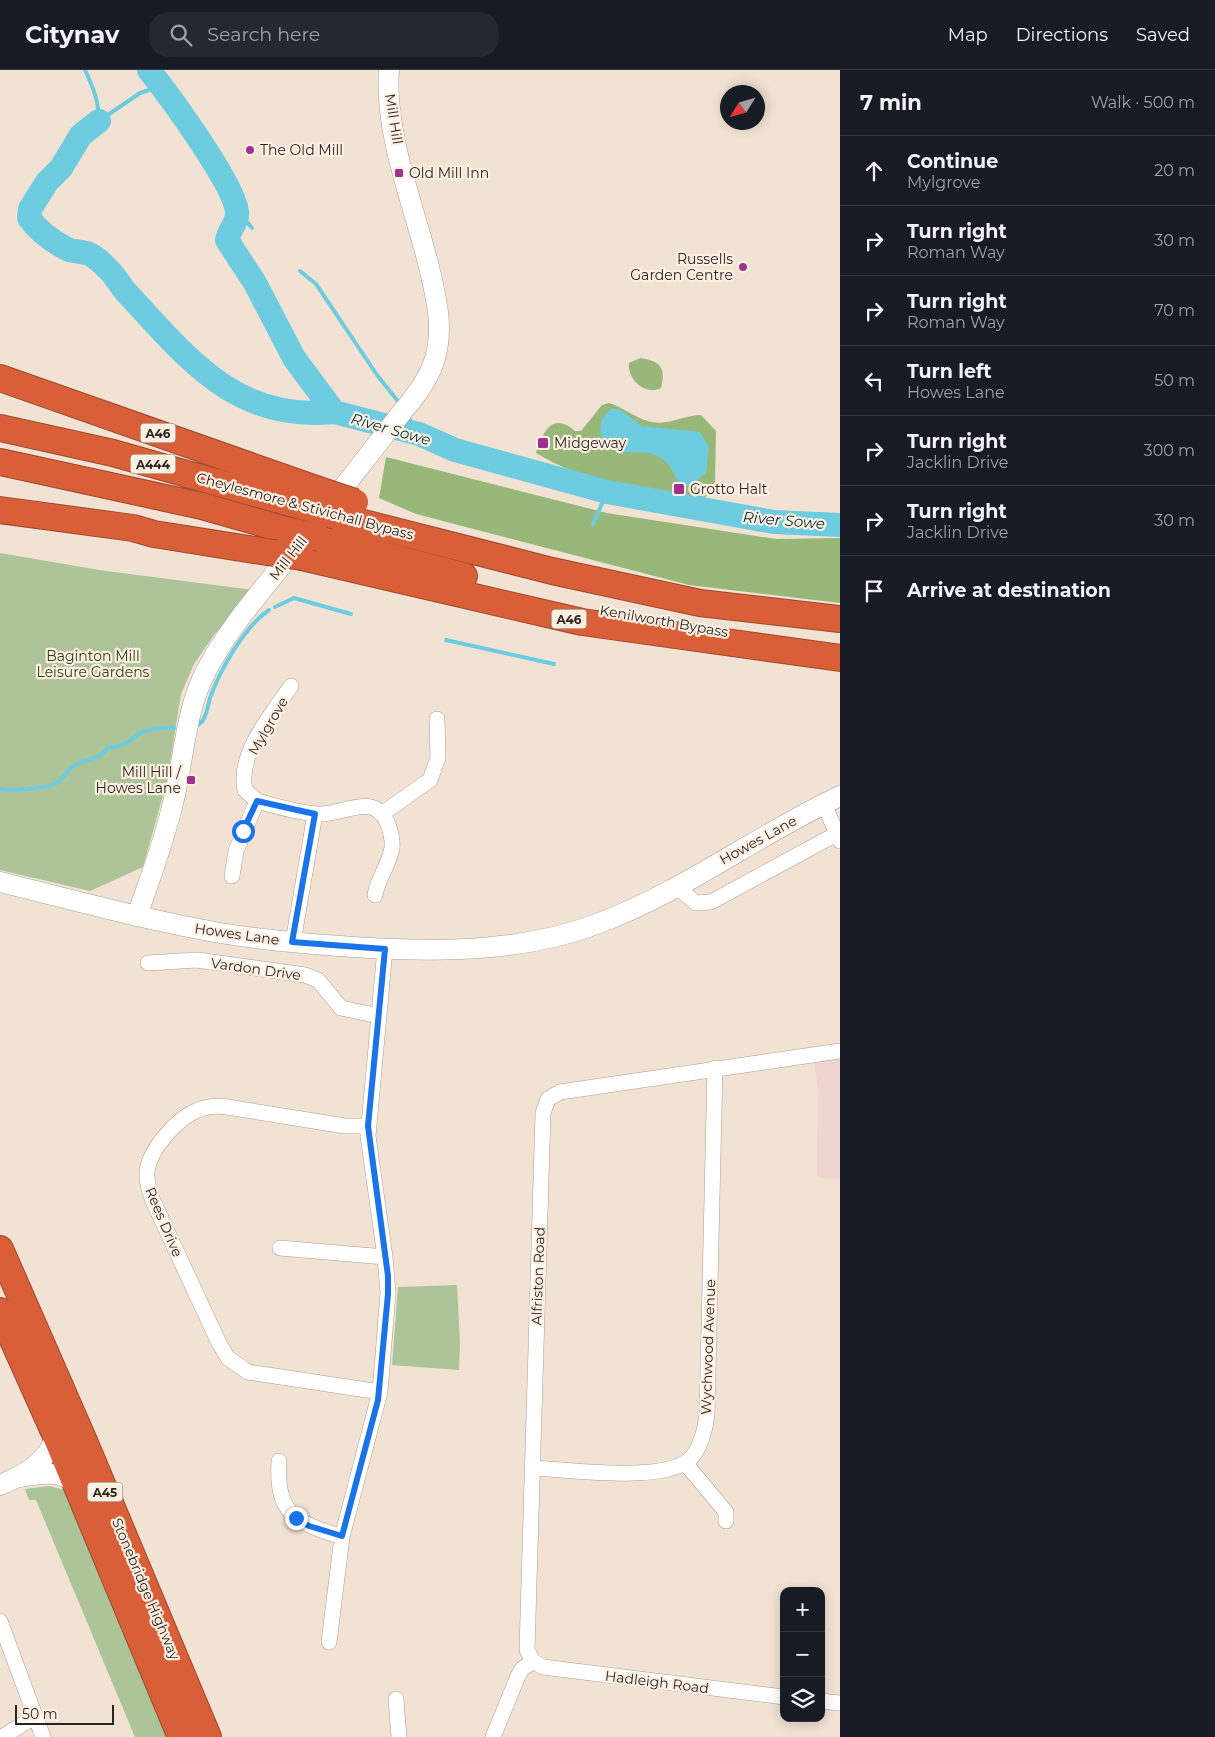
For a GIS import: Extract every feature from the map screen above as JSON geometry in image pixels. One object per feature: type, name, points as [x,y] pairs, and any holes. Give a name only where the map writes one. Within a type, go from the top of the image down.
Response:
[{"type":"highway","name":"A46","points":[[0,378],[310,498]]},
{"type":"highway","name":"Cheylesmore & Stivichall Bypass","points":[[0,428],[310,498],[552,571]]},
{"type":"highway","name":"Cheylesmore & Stivichall Bypass","points":[[0,462],[202,506],[276,541],[433,568]]},
{"type":"highway","points":[[0,510],[134,528],[155,527],[276,541]]},
{"type":"highway","name":"A46","points":[[309,548],[582,622],[840,658]]},
{"type":"highway","name":"Kenilworth Bypass","points":[[433,568],[572,604],[776,641],[840,646]]},
{"type":"highway","name":"Kenilworth Bypass","points":[[552,571],[700,603],[840,620]]},
{"type":"highway","name":"Stonebridge Highway","points":[[0,1249],[84,1441],[208,1737]]},
{"type":"highway","name":"Stonebridge Highway","points":[[0,1310],[56,1436],[181,1737]]},
{"type":"street","name":"Mill Hill","points":[[137,916],[163,840],[173,803],[193,706],[205,672],[266,585],[421,387],[436,357],[439,336],[438,311],[422,234],[393,123],[389,97],[390,70]]},
{"type":"street","name":"Mylgrove","points":[[257,801],[246,790],[244,771],[262,730],[291,686]]},
{"type":"street","points":[[383,813],[430,780],[438,758],[437,719]]},
{"type":"street","name":"Howes Lane","points":[[0,882],[137,916],[222,933],[292,942],[385,949],[468,950],[534,942],[567,934],[606,920],[677,886],[832,800]]},
{"type":"street","points":[[677,886],[696,903],[711,902],[839,835],[832,800]]},
{"type":"street","points":[[232,876],[236,851],[257,801],[325,815],[360,806],[372,807],[383,813],[393,846],[375,895]]},
{"type":"street","points":[[292,942],[315,814]]},
{"type":"street","points":[[329,1642],[342,1536],[380,1392],[388,1294],[386,1257],[368,1126],[385,949]]},
{"type":"street","name":"Vardon Drive","points":[[148,963],[197,960],[305,975],[318,980],[341,1008],[352,1012],[379,1016]]},
{"type":"street","name":"Alfriston Road","points":[[533,1661],[526,1644],[545,1105],[548,1099],[560,1092],[840,1051]]},
{"type":"street","name":"Wychwood Avenue","points":[[685,1463],[698,1447],[705,1430],[707,1415],[715,1068]]},
{"type":"street","name":"Rees Drive","points":[[368,1126],[345,1126],[221,1106],[206,1107],[185,1118],[163,1142],[150,1160],[147,1181],[153,1202],[219,1343],[234,1364],[255,1374],[380,1392]]},
{"type":"street","points":[[280,1248],[386,1257]]},
{"type":"street","points":[[9,1481],[46,1456],[56,1436]]},
{"type":"street","points":[[279,1461],[280,1492],[290,1512],[309,1526],[342,1536]]},
{"type":"street","points":[[532,1468],[645,1474],[665,1471],[685,1463],[726,1512],[726,1521]]},
{"type":"street","points":[[9,1481],[52,1474],[68,1478],[76,1484]]},
{"type":"street","points":[[0,1621],[43,1737]]},
{"type":"street","points":[[493,1737],[518,1676],[533,1661]]},
{"type":"street","name":"Hadleigh Road","points":[[533,1661],[543,1667],[780,1696]]},
{"type":"street","points":[[396,1699],[399,1737]]},
{"type":"street","points":[[825,1701],[840,1703]]},
{"type":"street","points":[[2,1737],[36,1716]]},
{"type":"shaded area","points":[[840,1054],[840,1179],[821,1178],[817,1175],[818,1087],[813,1058]]},
{"type":"green space","points":[[640,358],[653,361],[660,367],[663,375],[661,388],[649,390],[643,388],[634,380],[629,369],[629,363]]},
{"type":"green space","points":[[609,403],[643,419],[662,423],[701,415],[716,431],[715,482],[705,498],[618,484],[576,472],[536,453],[549,427],[560,423],[567,425],[575,431],[581,431],[602,405]]},
{"type":"green space","points":[[386,457],[607,513],[776,539],[840,538],[840,603],[689,585],[416,514],[379,498]]},
{"type":"green space","name":"Baginton Mill Leisure Gardens","points":[[0,553],[99,570],[253,590],[214,635],[194,664],[181,694],[167,781],[143,867],[90,891],[0,870]]},
{"type":"green space","points":[[457,1285],[460,1342],[459,1370],[392,1365],[398,1287]]},
{"type":"green space","points":[[49,1486],[65,1490],[167,1737],[135,1737],[36,1500],[29,1500],[25,1489]]},
{"type":"water","points":[[611,409],[619,409],[642,426],[700,432],[709,447],[706,473],[690,486],[681,485],[666,462],[659,457],[651,454],[618,451],[604,445],[601,425],[604,417]]},
{"type":"waterway","points":[[85,70],[95,95],[99,121]]},
{"type":"waterway","name":"River Sowe","points":[[149,70],[199,140],[225,182],[237,212],[227,240],[255,283],[294,358],[334,412],[419,434],[455,450],[607,492],[774,522],[840,525]]},
{"type":"waterway","points":[[99,121],[140,93],[161,86]]},
{"type":"waterway","points":[[99,121],[81,135],[61,168],[47,182],[30,209],[29,218],[33,223],[61,246],[69,250],[94,256],[110,270],[126,292],[170,340],[215,380],[240,396],[268,407],[299,412],[334,412]]},
{"type":"waterway","points":[[237,210],[252,228]]},
{"type":"waterway","points":[[300,271],[316,284],[377,375],[401,405]]},
{"type":"waterway","points":[[407,415],[419,434]]},
{"type":"waterway","points":[[593,524],[607,492]]},
{"type":"waterway","points":[[275,607],[294,598],[351,614]]},
{"type":"waterway","points":[[194,726],[204,718],[214,687],[226,662],[251,627],[269,610]]},
{"type":"waterway","points":[[446,640],[554,664]]},
{"type":"waterway","points":[[0,789],[30,789],[54,784],[72,767],[80,762],[100,756],[108,747],[125,743],[147,730],[174,728]]},
{"type":"place","name":"The Old Mill","points":[[250,150]]},
{"type":"place","name":"Old Mill Inn","points":[[399,173]]},
{"type":"place","name":"Russells Garden Centre","points":[[743,267]]},
{"type":"place","name":"Midgeway","points":[[543,443]]},
{"type":"place","name":"Grotto Halt","points":[[679,489]]},
{"type":"place","name":"Mill Hill / Howes Lane","points":[[191,780]]},
{"type":"route","points":[[243,831],[257,801],[315,814],[292,942],[385,949],[384,978],[368,1126],[388,1276],[380,1392],[342,1536],[309,1526],[296,1518]]}]
